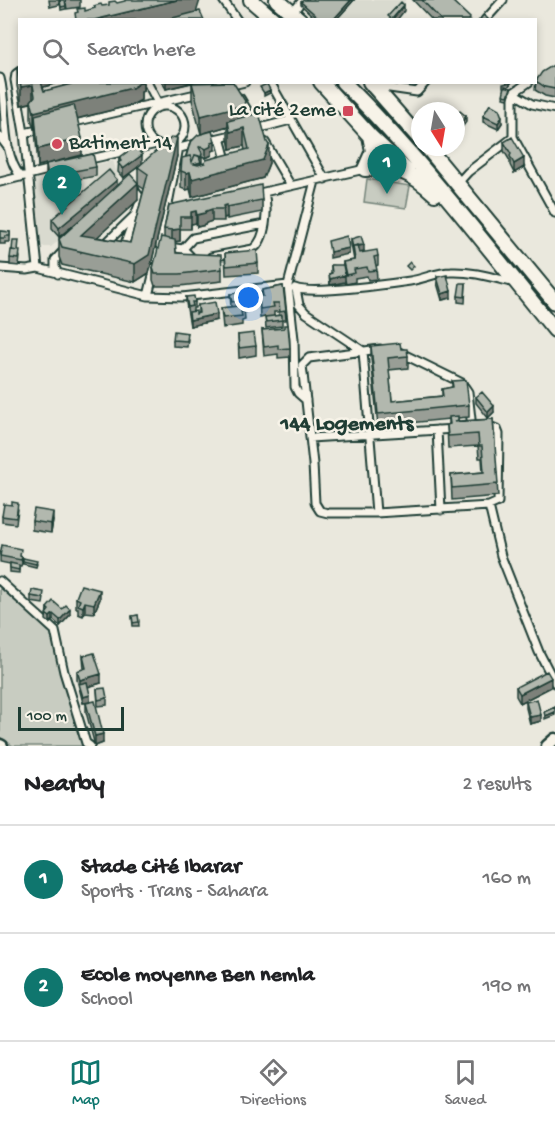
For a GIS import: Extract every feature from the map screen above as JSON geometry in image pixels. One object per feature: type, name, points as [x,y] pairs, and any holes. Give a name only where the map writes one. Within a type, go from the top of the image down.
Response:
[{"type":"highway","points":[[251,0],[272,18]]},
{"type":"highway","points":[[277,0],[296,16]]},
{"type":"highway","points":[[323,84],[370,136],[476,231]]},
{"type":"highway","points":[[345,84],[384,123],[476,231],[555,330]]},
{"type":"highway","points":[[372,84],[411,128]]},
{"type":"highway","points":[[370,136],[373,151],[365,170],[388,168],[411,174]]},
{"type":"highway","points":[[435,156],[555,302]]},
{"type":"main road","points":[[547,746],[555,739]]},
{"type":"street","points":[[223,0],[235,18]]},
{"type":"street","points":[[296,16],[303,0]]},
{"type":"street","points":[[487,18],[503,0]]},
{"type":"street","points":[[18,72],[15,80],[24,133],[25,176],[38,268]]},
{"type":"street","points":[[0,78],[12,162],[25,176]]},
{"type":"street","points":[[148,84],[159,105],[177,111],[184,121],[183,133],[178,145],[168,214],[148,296]]},
{"type":"street","points":[[223,87],[233,84],[291,186]]},
{"type":"street","points":[[271,84],[325,179]]},
{"type":"street","points":[[372,84],[417,92],[424,84]]},
{"type":"street","points":[[513,93],[526,84]]},
{"type":"street","points":[[58,126],[159,105],[212,90]]},
{"type":"street","points":[[513,93],[532,104],[555,109]]},
{"type":"street","points":[[513,93],[513,137],[555,213]]},
{"type":"street","points":[[159,105],[145,122],[147,135],[163,146],[220,138],[291,120]]},
{"type":"street","points":[[24,133],[46,128]]},
{"type":"street","points":[[0,137],[9,149]]},
{"type":"street","points":[[458,183],[468,172],[513,137]]},
{"type":"street","points":[[211,168],[225,156],[220,138]]},
{"type":"street","points":[[86,160],[157,144]]},
{"type":"street","points":[[163,162],[178,145]]},
{"type":"street","points":[[0,183],[57,168]]},
{"type":"street","points":[[242,197],[365,170]]},
{"type":"street","points":[[125,195],[141,181]]},
{"type":"street","points":[[306,400],[295,387],[289,283],[315,181]]},
{"type":"street","points":[[133,188],[141,199],[135,216],[122,250],[109,252],[101,248],[135,216]]},
{"type":"street","points":[[160,247],[183,249],[191,258],[198,260],[253,249],[259,245],[265,224],[267,203],[264,192]]},
{"type":"street","points":[[168,214],[178,212]]},
{"type":"street","points":[[183,249],[193,238],[265,224]]},
{"type":"street","points":[[58,274],[55,260],[76,239]]},
{"type":"street","points":[[0,268],[27,270],[38,268],[148,296],[182,297],[289,283],[296,289],[310,291],[393,283],[449,272],[477,274],[517,284]]},
{"type":"street","points":[[296,289],[299,305],[306,313],[363,351]]},
{"type":"street","points":[[310,438],[492,427],[497,429],[499,434],[500,499],[498,502],[489,506],[441,510],[376,513],[320,511],[315,503],[304,361],[309,358],[389,348],[462,384],[468,392],[472,428]]},
{"type":"street","points":[[363,351],[376,513]]},
{"type":"street","points":[[437,430],[441,510]]},
{"type":"street","points":[[489,506],[501,556],[539,652],[555,683]]},
{"type":"street","points":[[0,580],[55,631],[76,713],[86,743],[90,746]]},
{"type":"shaded area","points":[[306,0],[406,0],[389,18],[316,18],[301,5]]},
{"type":"shaded area","points":[[113,161],[121,186],[51,247],[44,247],[40,244],[33,178]]},
{"type":"shaded area","points":[[367,179],[410,186],[406,208],[364,202]]},
{"type":"shaded area","points":[[0,584],[53,635],[59,668],[83,746],[13,746],[0,737]]},
{"type":"building","points":[[60,0],[65,0],[66,6],[61,7]]},
{"type":"building","points":[[177,0],[102,18],[76,18],[77,9],[85,8],[85,11],[101,4],[102,6],[109,5],[109,2]]},
{"type":"building","points":[[304,0],[351,0],[335,18],[319,18],[301,2]]},
{"type":"building","points":[[422,0],[451,0],[470,18],[439,18]]},
{"type":"building","points":[[401,2],[404,5],[393,18],[388,16]]},
{"type":"building","points":[[200,11],[203,18],[173,18]]},
{"type":"building","points":[[555,64],[555,89],[545,87],[537,82],[542,72]]},
{"type":"building","points":[[20,84],[42,84],[44,91],[71,84],[138,84],[132,88],[34,112],[31,101],[35,96],[33,85],[21,87]]},
{"type":"building","points":[[192,84],[234,84],[245,101],[244,105],[201,116]]},
{"type":"building","points":[[267,84],[270,90],[264,93],[260,87]]},
{"type":"building","points":[[505,86],[511,88],[508,96],[503,95]]},
{"type":"building","points":[[490,104],[499,109],[502,117],[498,123],[483,116]]},
{"type":"building","points":[[74,105],[82,138],[38,149],[35,115]]},
{"type":"building","points":[[259,113],[269,145],[263,160],[192,179],[190,172],[181,171],[182,158],[190,156],[192,162],[195,155],[199,156],[201,162],[194,164],[198,165],[205,163],[206,160],[249,149],[244,128],[230,132],[228,121]]},
{"type":"building","points":[[212,131],[215,141],[211,142],[212,146],[206,149],[199,147],[201,157],[195,155],[192,162],[190,156],[186,157],[190,143],[198,135]]},
{"type":"building","points":[[172,137],[177,138],[149,255],[135,264],[62,247],[59,239],[130,174],[138,183],[81,235],[130,243],[148,174],[138,167]]},
{"type":"building","points":[[512,137],[524,158],[514,164],[504,142]]},
{"type":"building","points":[[135,146],[142,155],[123,169],[118,163],[121,161],[119,158]]},
{"type":"building","points":[[93,154],[96,167],[48,176],[46,164]]},
{"type":"building","points":[[109,170],[117,180],[59,228],[52,219]]},
{"type":"building","points":[[261,185],[262,200],[227,207],[227,205],[223,206],[224,209],[212,209],[197,215],[196,211],[191,212],[191,217],[180,217],[180,229],[164,229],[169,205]]},
{"type":"building","points":[[0,231],[10,232],[10,236],[0,238]]},
{"type":"building","points":[[347,236],[349,248],[330,252],[328,241]]},
{"type":"building","points":[[361,236],[364,245],[353,246],[353,248],[351,239]]},
{"type":"building","points":[[161,237],[175,240],[176,253],[221,255],[222,269],[180,274],[155,274],[153,268]]},
{"type":"building","points":[[13,240],[19,240],[18,251],[12,250]]},
{"type":"building","points":[[358,245],[360,253],[377,250],[378,256],[374,257],[377,270],[368,271],[367,267],[354,269],[355,273],[346,275],[343,262],[355,260],[353,246]]},
{"type":"building","points":[[11,250],[20,251],[19,259],[10,258]]},
{"type":"building","points":[[257,250],[258,263],[226,266],[225,253]]},
{"type":"building","points":[[410,262],[414,266],[410,270],[406,266]]},
{"type":"building","points":[[331,265],[343,265],[345,275],[330,279]]},
{"type":"building","points":[[447,275],[451,291],[442,294],[437,277]]},
{"type":"building","points":[[460,283],[466,283],[465,297],[458,296]]},
{"type":"building","points":[[283,286],[286,311],[280,312],[279,303],[273,303],[274,307],[260,309],[259,296],[263,296],[262,290]]},
{"type":"building","points":[[248,291],[250,299],[232,302],[230,294]]},
{"type":"building","points":[[194,296],[193,306],[188,307],[186,297]]},
{"type":"building","points":[[238,301],[243,301],[245,311],[241,312],[242,316],[223,318],[221,308],[238,306]]},
{"type":"building","points":[[215,302],[217,314],[190,320],[189,312],[199,313],[198,305]]},
{"type":"building","points":[[282,315],[282,320],[266,322],[265,317]]},
{"type":"building","points":[[284,325],[288,325],[290,348],[278,349],[278,345],[264,347],[262,330],[284,328]]},
{"type":"building","points":[[174,331],[188,333],[187,341],[173,340]]},
{"type":"building","points":[[254,333],[256,346],[239,348],[238,335]]},
{"type":"building","points":[[400,343],[401,349],[407,349],[408,356],[388,358],[392,401],[443,396],[442,389],[453,387],[452,381],[466,380],[469,405],[378,414],[371,346]]},
{"type":"building","points":[[482,392],[494,406],[488,412],[476,397]]},
{"type":"building","points":[[458,416],[458,420],[454,422],[493,419],[498,484],[452,488],[451,475],[484,472],[482,446],[479,446],[478,434],[448,436],[449,417]]},
{"type":"building","points":[[12,502],[18,503],[16,518],[2,516],[4,504],[12,505]]},
{"type":"building","points":[[34,509],[53,512],[51,524],[32,521]]},
{"type":"building","points":[[2,545],[21,549],[21,560],[0,556]]},
{"type":"building","points":[[23,558],[37,561],[36,564],[23,561]]},
{"type":"building","points":[[10,563],[19,565],[19,570],[10,568]]},
{"type":"building","points":[[81,585],[100,590],[94,604],[85,602],[83,607],[78,605],[80,600],[76,598]]},
{"type":"building","points":[[32,590],[44,592],[43,598],[31,596]]},
{"type":"building","points":[[53,601],[62,609],[66,605],[70,609],[60,620],[53,614],[50,617],[46,614],[49,610],[47,608]]},
{"type":"building","points":[[138,615],[139,622],[133,623],[132,616]]},
{"type":"building","points":[[94,653],[101,674],[80,680],[77,671],[86,668],[83,656]]},
{"type":"building","points":[[547,671],[551,678],[520,694],[516,687]]},
{"type":"building","points":[[87,682],[90,695],[83,697],[79,684]]},
{"type":"building","points":[[105,688],[107,698],[98,700],[97,689]]},
{"type":"building","points":[[537,699],[541,715],[530,717],[526,702]]},
{"type":"building","points":[[95,701],[103,734],[95,736],[86,703]]},
{"type":"building","points":[[555,707],[555,712],[545,716],[544,712]]},
{"type":"place","name":"La cité 2eme","points":[[348,111]]},
{"type":"place","name":"Batiment 14","points":[[57,144]]},
{"type":"place","name":"Stade Cité Ibarar","points":[[387,194]]},
{"type":"place","name":"Ecole moyenne Ben nemla","points":[[62,215]]},
{"type":"district","name":"144 Logements","points":[[347,425]]}]
